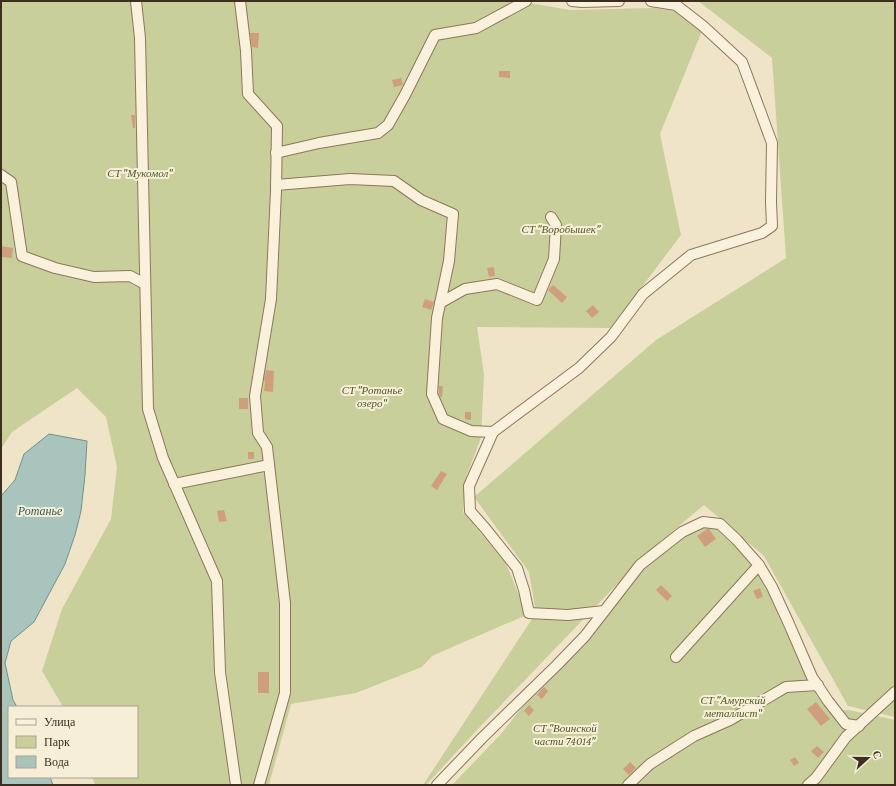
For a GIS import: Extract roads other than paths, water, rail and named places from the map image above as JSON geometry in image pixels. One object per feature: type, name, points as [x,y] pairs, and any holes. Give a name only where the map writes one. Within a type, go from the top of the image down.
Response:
[{"type":"street","points":[[136,1],[140,38],[148,409],[163,458],[217,581],[220,672],[236,785]]},
{"type":"street","points":[[240,1],[246,51],[248,94],[277,126],[271,299],[255,396],[258,433],[267,447],[285,603],[285,693],[259,785]]},
{"type":"street","points":[[276,153],[319,143],[378,133],[388,125],[435,35],[476,28],[526,1]]},
{"type":"street","points":[[572,1],[619,1]]},
{"type":"street","points":[[604,611],[568,615],[529,613],[517,568],[470,511],[469,486],[493,432],[579,368],[611,337],[643,294],[691,255],[762,233],[772,226],[772,143],[742,62],[703,26],[676,5],[651,1]]},
{"type":"street","points":[[1,175],[11,182],[22,256],[55,268],[94,277],[130,276],[145,284]]},
{"type":"street","points":[[276,185],[350,179],[394,181],[422,200],[453,214],[448,261],[437,318],[432,394],[443,419],[471,430],[493,432]]},
{"type":"street","points":[[440,303],[465,289],[497,284],[536,300],[554,259],[556,225],[551,217]]},
{"type":"street","points":[[174,484],[269,465]]},
{"type":"street","points":[[437,785],[585,636],[640,565],[682,532],[703,522],[720,524],[737,540],[759,565],[772,587],[812,677],[846,724],[859,726]]},
{"type":"street","points":[[676,657],[759,565]]},
{"type":"street","points":[[628,785],[650,764],[681,744],[694,736],[730,720],[786,687],[818,685]]},
{"type":"street","points":[[808,785],[816,778],[846,737],[895,692]]},
{"type":"water","name":"Ротанье","points":[[49,434],[87,441],[81,511],[65,564],[34,622],[11,641],[5,663],[13,700],[16,706],[8,706],[8,778],[50,778],[53,785],[1,785],[1,496],[15,480],[24,454]]},
{"type":"park label","name":"СТ \"Мукомол\"","points":[[140,173]]},
{"type":"park label","name":"СТ \"Воробышек\"","points":[[561,229]]},
{"type":"park label","name":"СТ \"Ротанье озеро\"","points":[[372,396]]},
{"type":"park label","name":"СТ \"Амурский металлист\"","points":[[733,706]]},
{"type":"park label","name":"СТ \"Воинской части 74014\"","points":[[565,734]]}]
